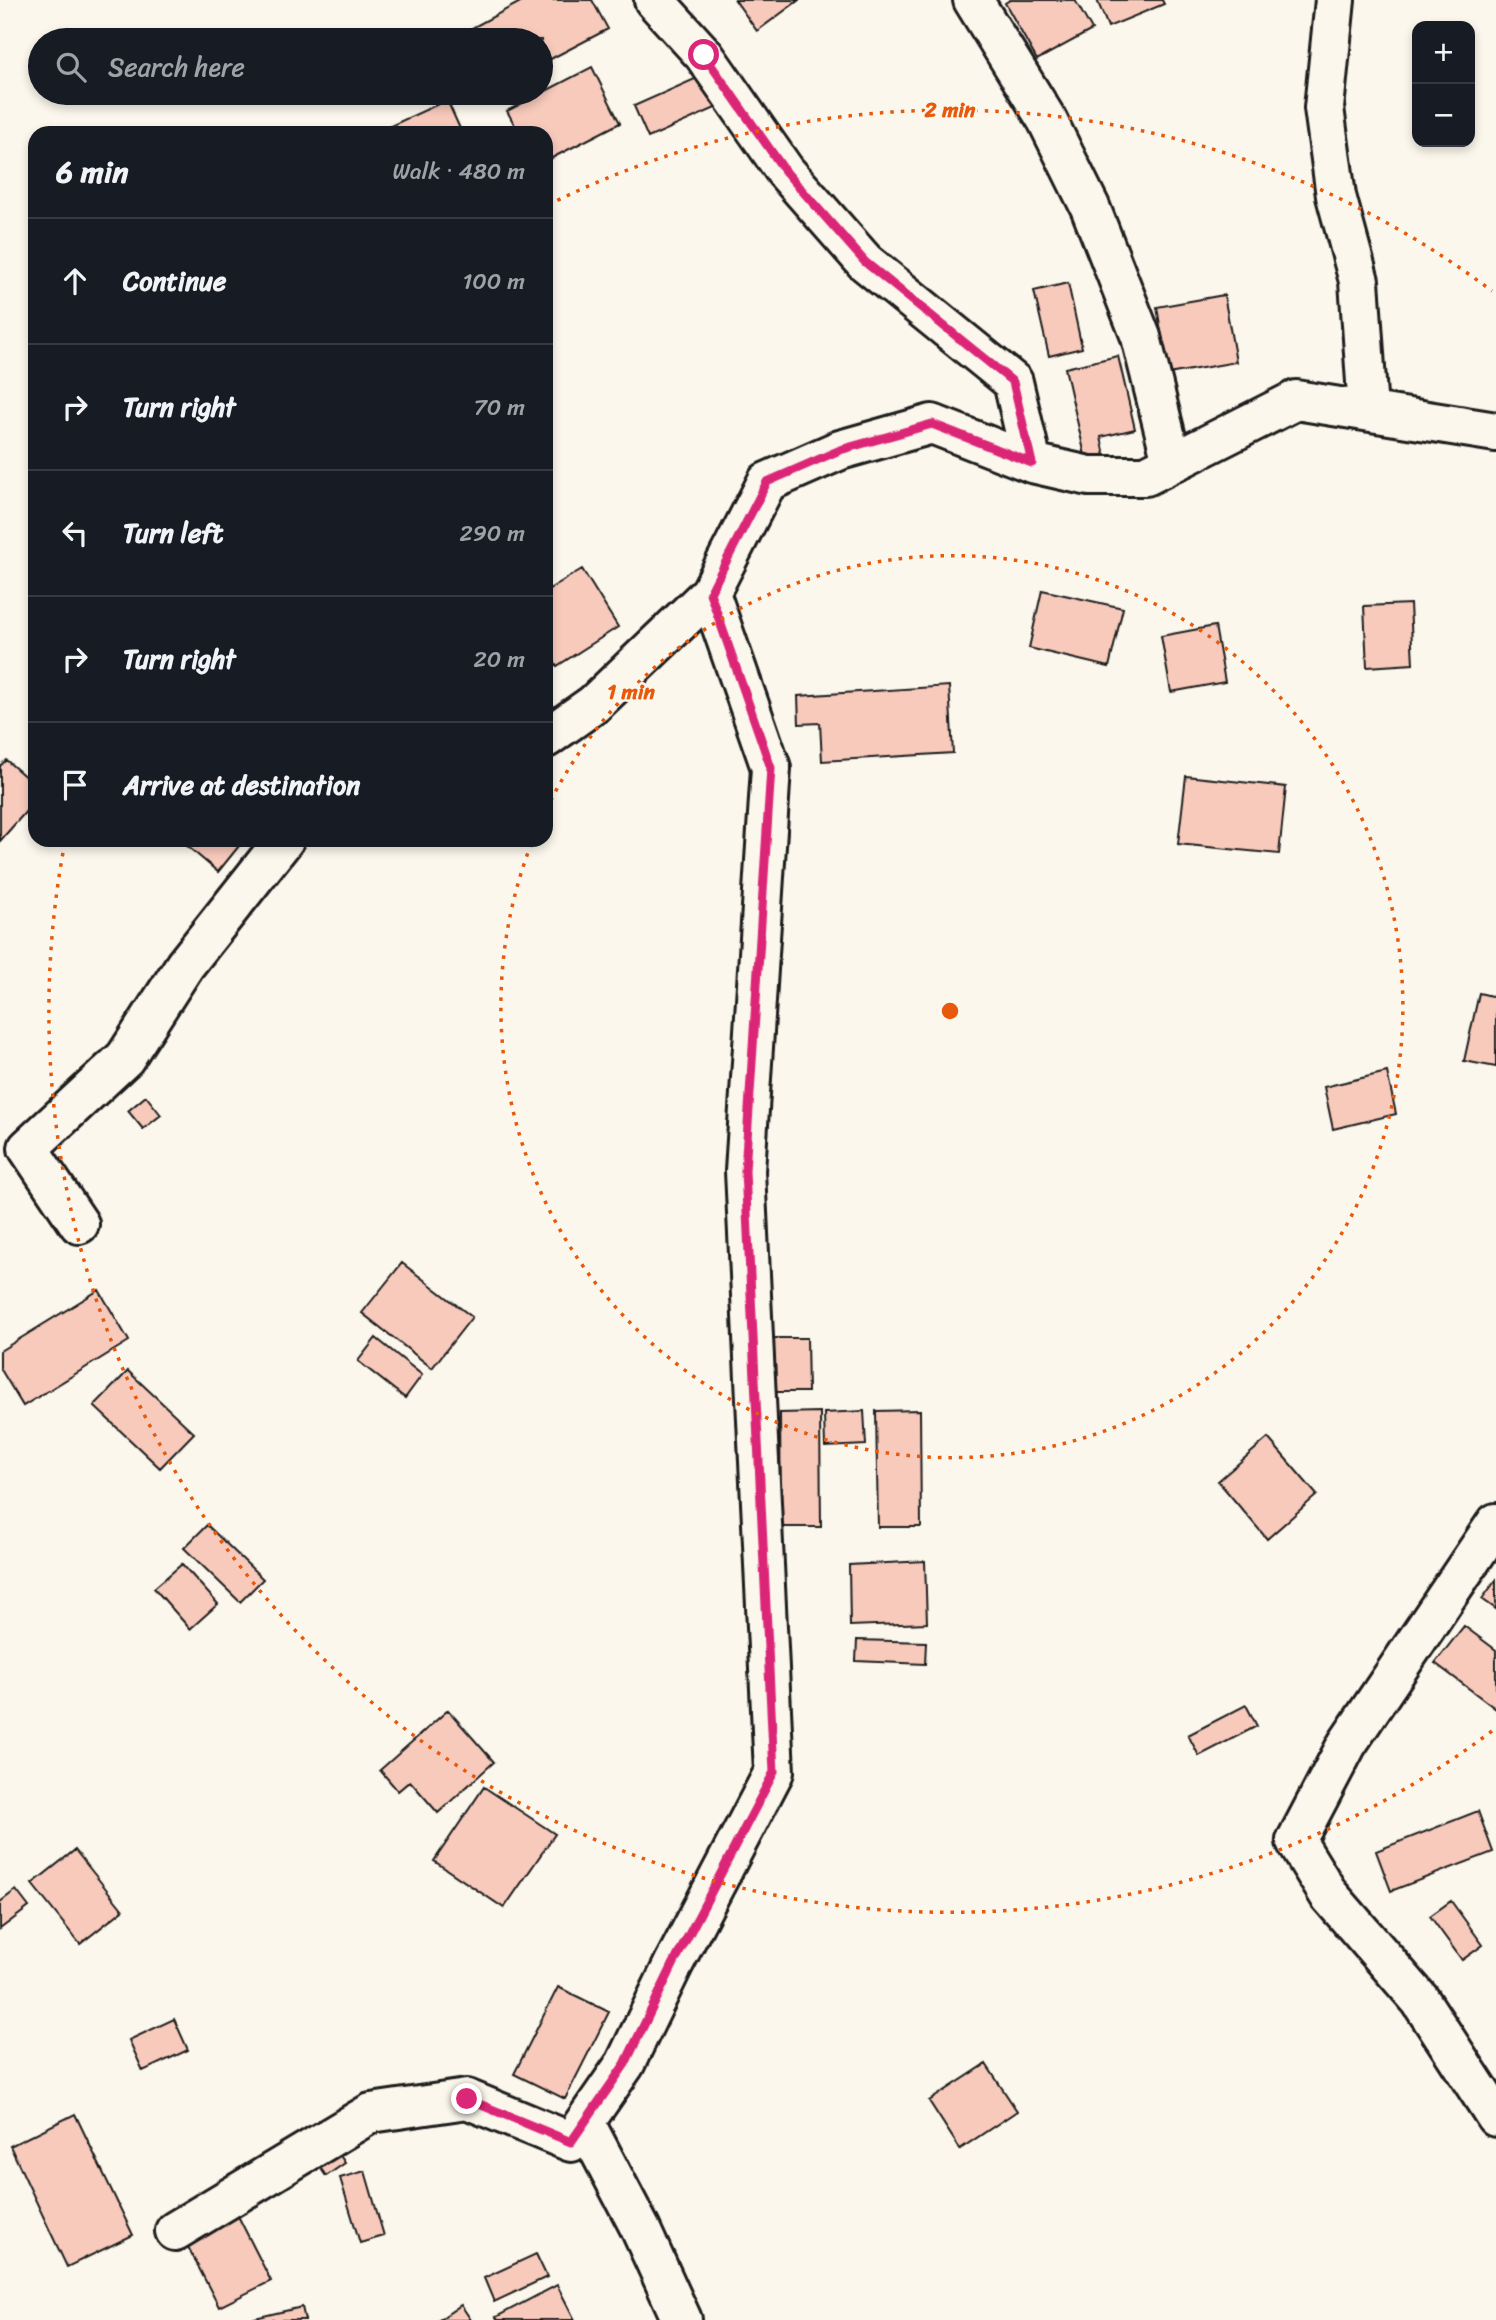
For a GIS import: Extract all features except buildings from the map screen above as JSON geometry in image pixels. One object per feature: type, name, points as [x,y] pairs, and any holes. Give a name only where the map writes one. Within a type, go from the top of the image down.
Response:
[{"type":"street","points":[[654,0],[704,55],[785,171],[865,262],[1013,382],[1032,463]]},
{"type":"street","points":[[973,0],[1046,120],[1090,207],[1141,337],[1172,463]]},
{"type":"street","points":[[1335,0],[1324,108],[1336,196],[1359,281],[1368,411]]},
{"type":"street","points":[[553,733],[594,704],[710,593],[767,482],[840,450],[932,424],[1032,463],[1089,476],[1146,476],[1296,400],[1496,432]]},
{"type":"street","points":[[175,2231],[371,2113],[467,2099],[571,2142],[625,2064],[674,1963],[774,1772],[745,1171],[771,768],[710,593]]},
{"type":"street","points":[[79,1224],[28,1147],[125,1058],[185,965],[278,847]]},
{"type":"street","points":[[1496,1523],[1347,1744],[1296,1841],[1329,1895],[1420,2000],[1496,2117]]},
{"type":"street","points":[[585,2123],[640,2228],[682,2320]]},
{"type":"route","points":[[467,2099],[571,2142],[625,2064],[674,1963],[774,1772],[745,1171],[771,768],[710,593],[767,482],[840,450],[932,424],[1032,463],[1013,382],[865,262],[785,171],[704,55]]}]
